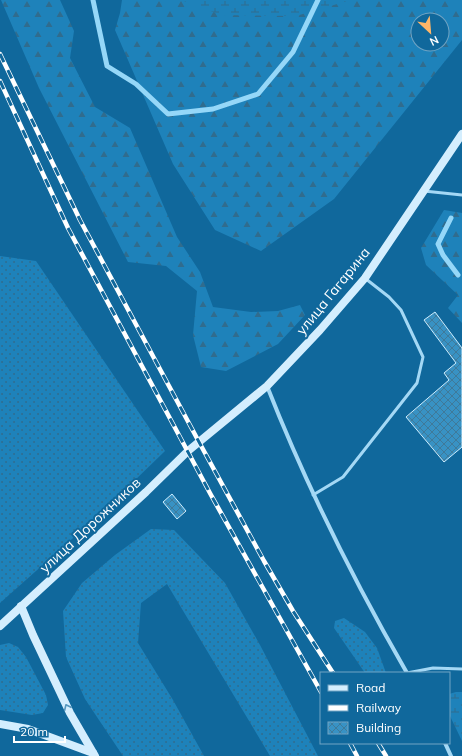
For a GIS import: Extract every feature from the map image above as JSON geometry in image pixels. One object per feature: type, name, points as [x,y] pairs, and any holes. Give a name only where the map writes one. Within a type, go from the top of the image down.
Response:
[{"type":"main road","name":"улица Гагарина","points":[[199,442],[267,386],[320,330],[365,278],[462,134]]},
{"type":"main road","name":"улица Дорожников","points":[[0,626],[199,442]]},
{"type":"main road","points":[[21,606],[70,713],[94,754]]},
{"type":"main road","points":[[0,724],[28,729],[94,754]]},
{"type":"street","points":[[267,386],[313,495],[376,619],[406,672]]},
{"type":"street","points":[[445,744],[451,756]]},
{"type":"lane","points":[[423,191],[462,195]]},
{"type":"lane","points":[[313,495],[343,477],[417,383],[423,357],[401,310],[389,297],[365,278]]},
{"type":"lane","points":[[412,672],[433,668],[462,669]]},
{"type":"green space","points":[[1,0],[60,0],[74,31],[70,58],[95,107],[130,128],[177,237],[200,272],[213,307],[251,312],[278,311],[300,305],[305,315],[278,344],[226,371],[201,367],[193,335],[197,291],[166,266],[128,262],[39,88]]},
{"type":"green space","points":[[122,0],[462,0],[462,40],[334,199],[261,251],[215,230],[173,164],[115,30]]},
{"type":"green space","points":[[181,0],[351,0],[296,16],[221,15]]},
{"type":"green space","points":[[444,210],[462,213],[462,323],[448,308],[458,295],[426,265],[421,248]]},
{"type":"green space","points":[[0,256],[36,261],[165,451],[99,515],[0,603]]},
{"type":"green space","points":[[151,529],[174,530],[225,583],[260,645],[318,756],[270,756],[167,584],[141,603],[138,643],[173,700],[204,756],[123,756],[85,699],[66,657],[63,611],[82,583],[115,555]]},
{"type":"green space","points":[[344,618],[365,632],[377,648],[386,672],[364,672],[334,628],[335,621]]},
{"type":"green space","points":[[9,643],[18,647],[26,657],[46,695],[48,705],[43,713],[32,715],[0,710],[0,645]]},
{"type":"green space","points":[[462,692],[462,741],[450,716],[450,694]]},
{"type":"building","points":[[435,312],[462,348],[462,447],[444,462],[406,417],[449,380],[444,373],[456,363],[424,320]]},
{"type":"building","points":[[172,494],[186,511],[177,519],[163,502]]},
{"type":"waterway","points":[[93,0],[107,66],[136,84],[168,114],[213,109],[258,94],[293,52],[318,0]]},
{"type":"waterway","points":[[451,218],[438,244],[443,255],[458,275]]},
{"type":"railway","points":[[0,54],[80,220],[199,442],[264,561],[293,611],[332,672]]},
{"type":"railway","points":[[0,81],[68,228],[211,495],[320,690]]},
{"type":"railway","points":[[351,744],[357,756]]},
{"type":"railway","points":[[379,744],[386,756]]}]
